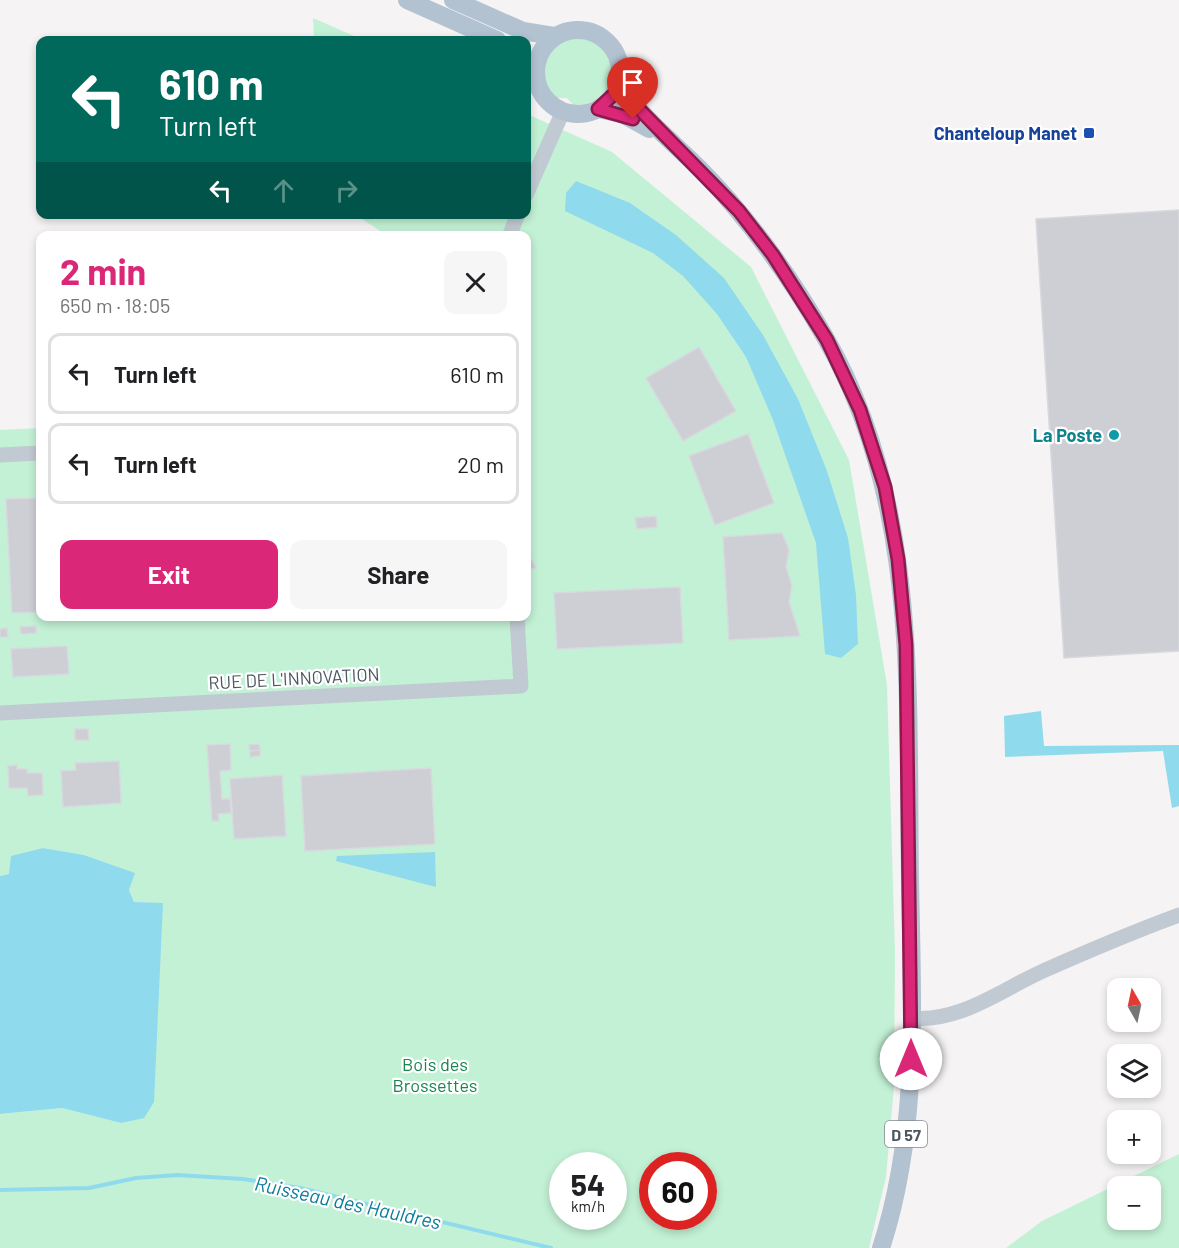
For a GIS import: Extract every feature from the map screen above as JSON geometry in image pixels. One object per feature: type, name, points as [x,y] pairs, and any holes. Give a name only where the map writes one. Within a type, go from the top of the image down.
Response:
[{"type":"main road","points":[[407,0],[488,36]]},
{"type":"main road","points":[[453,0],[523,31],[554,36]]},
{"type":"main road","points":[[568,30],[582,30],[597,34],[608,42],[617,55],[620,69],[619,84],[614,94],[598,109],[585,114],[563,111],[545,99],[531,68],[554,36],[568,30]]},
{"type":"main road","name":"D 57","points":[[619,84],[675,146],[739,211],[765,242],[827,340],[860,410],[885,487],[898,559],[906,645],[911,1018],[910,1096],[903,1155],[895,1200],[881,1248]]},
{"type":"main road","name":"D 57","points":[[598,109],[633,119],[675,146]]},
{"type":"street","points":[[531,184],[563,111]]},
{"type":"street","points":[[0,455],[36,453]]},
{"type":"street","name":"RUE DE L'INNOVATION","points":[[0,713],[521,686],[517,621]]},
{"type":"street","points":[[911,1018],[931,1019],[960,1013],[1042,971],[1179,915]]},
{"type":"green space","points":[[313,18],[354,36],[314,36]]},
{"type":"green space","points":[[572,36],[589,38],[602,46],[609,57],[612,70],[610,84],[602,95],[590,103],[573,105],[567,98],[556,98],[545,80],[543,71],[548,53],[562,40]]},
{"type":"green space","name":"Bois des Brossettes","points":[[531,116],[612,152],[751,267],[849,460],[887,685],[895,952],[894,1086],[886,1177],[869,1248],[0,1248],[0,1114],[62,1108],[121,1123],[163,904],[134,902],[129,890],[134,873],[84,855],[43,848],[9,874],[0,876],[0,430],[36,428],[36,621],[531,621],[531,231],[380,231],[362,219],[531,219]]},
{"type":"green space","points":[[1179,1154],[1179,1248],[1006,1248],[1042,1221],[1107,1189],[1107,1230],[1161,1230],[1161,1176],[1134,1176]]},
{"type":"water","points":[[576,181],[630,203],[676,235],[724,278],[763,335],[798,399],[827,471],[848,538],[856,595],[858,644],[841,658],[825,654],[816,543],[773,420],[746,357],[717,314],[683,276],[653,253],[565,211],[566,193]]},
{"type":"water","points":[[1041,711],[1044,746],[1179,745],[1179,806],[1172,808],[1163,751],[1005,757],[1004,716]]},
{"type":"water","points":[[43,848],[84,855],[135,873],[129,890],[134,902],[163,903],[154,1102],[144,1118],[121,1123],[62,1108],[0,1114],[0,876],[9,874],[11,856]]},
{"type":"water","points":[[435,852],[436,887],[336,861],[337,856]]},
{"type":"building","name":"La Poste","points":[[1179,210],[1179,651],[1064,658],[1036,219]]},
{"type":"building","points":[[699,347],[736,411],[683,441],[646,378]]},
{"type":"building","points":[[748,434],[774,503],[715,525],[689,456]]},
{"type":"building","points":[[36,498],[36,612],[12,613],[6,499]]},
{"type":"building","points":[[656,516],[657,527],[637,529],[635,518]]},
{"type":"building","points":[[782,533],[789,550],[786,567],[792,586],[789,602],[800,636],[729,640],[723,537]]},
{"type":"building","points":[[532,560],[536,568],[531,569]]},
{"type":"building","points":[[680,587],[683,643],[557,649],[554,593]]},
{"type":"building","points":[[36,626],[36,633],[21,634],[20,627]]},
{"type":"building","points":[[7,628],[8,637],[0,637],[0,629]]},
{"type":"building","points":[[67,646],[69,674],[13,677],[11,649]]},
{"type":"building","points":[[75,729],[88,729],[89,740],[75,740]]},
{"type":"building","points":[[230,744],[231,770],[220,771],[222,799],[230,799],[231,813],[218,814],[219,821],[212,821],[207,745]]},
{"type":"building","points":[[259,744],[260,750],[250,751],[249,745]]},
{"type":"building","points":[[260,750],[260,756],[250,757],[250,751]]},
{"type":"building","points":[[119,761],[121,803],[63,807],[61,771],[76,770],[75,763]]},
{"type":"building","points":[[17,765],[17,769],[27,769],[27,773],[42,773],[43,795],[28,796],[27,788],[9,788],[8,766]]},
{"type":"building","points":[[431,768],[435,844],[305,851],[301,776]]},
{"type":"building","points":[[282,775],[286,836],[234,839],[230,779]]},
{"type":"waterway","name":"Ruisseau des Hauldres","points":[[0,1190],[89,1188],[136,1178],[177,1175],[243,1179],[300,1188],[551,1248]]},
{"type":"place","name":"Chanteloup Manet","points":[[1089,133]]},
{"type":"place","name":"La Poste","points":[[1114,435]]},
{"type":"route","points":[[633,119],[598,109],[614,94],[619,84],[639,109],[739,211],[765,242],[827,340],[860,410],[885,487],[898,559],[906,645],[911,1059]]}]
